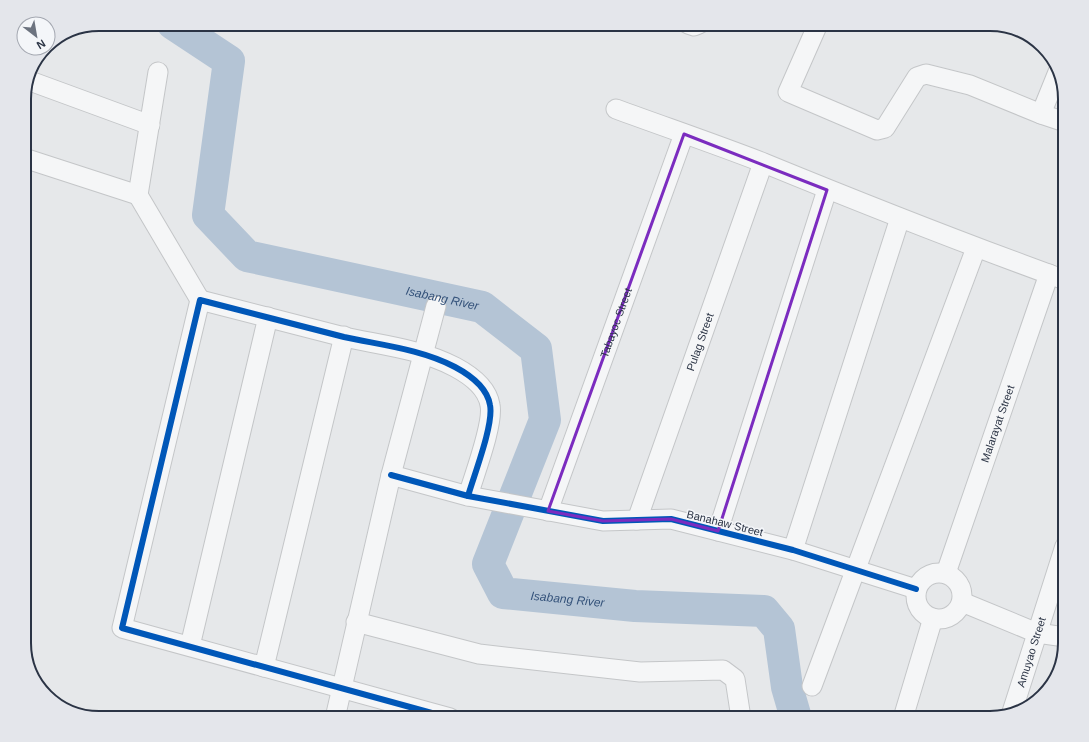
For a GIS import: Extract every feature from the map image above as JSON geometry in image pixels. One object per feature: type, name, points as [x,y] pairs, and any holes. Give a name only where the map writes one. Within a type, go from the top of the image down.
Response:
[{"type":"street","points":[[815,31],[788,92],[877,130],[885,128],[916,77],[926,74],[970,85],[1058,120]]},
{"type":"street","points":[[158,72],[138,195],[200,300],[122,628],[424,711]]},
{"type":"street","points":[[1041,114],[1055,79]]},
{"type":"street","points":[[33,82],[150,125]]},
{"type":"street","points":[[616,109],[763,163],[976,248],[1057,277]]},
{"type":"street","name":"Tabayoc Street","points":[[548,511],[684,134]]},
{"type":"street","points":[[31,160],[138,195]]},
{"type":"street","name":"Pulag Street","points":[[637,520],[763,163]]},
{"type":"street","points":[[718,531],[828,190]]},
{"type":"street","points":[[793,550],[900,218]]},
{"type":"street","points":[[812,686],[976,248]]},
{"type":"street","name":"Malarayat Street","points":[[946,573],[1057,277]]},
{"type":"street","points":[[200,300],[423,354],[454,366],[474,379],[484,390],[491,406],[490,422],[475,497]]},
{"type":"street","points":[[337,711],[391,475],[436,306]]},
{"type":"street","points":[[190,646],[268,317]]},
{"type":"street","points":[[264,667],[344,336]]},
{"type":"street","name":"Banahaw Street","points":[[391,475],[475,497],[603,521],[670,519],[793,550],[854,571],[916,589]]},
{"type":"street","name":"Amuyao Street","points":[[1014,707],[1058,569]]},
{"type":"street","points":[[937,572],[946,573],[954,577],[960,584],[963,592],[962,602],[958,610],[951,616],[942,619],[933,618],[925,614],[919,608],[916,598],[916,589],[921,581],[928,575],[937,572]]},
{"type":"street","points":[[962,602],[1037,633],[1058,635]]},
{"type":"street","points":[[905,711],[933,618]]},
{"type":"street","points":[[356,622],[479,654],[640,672],[723,670],[735,679],[740,711]]},
{"type":"highlighted area","points":[[684,134],[827,190],[718,531],[671,519],[603,521],[548,511]]},
{"type":"waterway","name":"Isabang River","points":[[184,31],[229,61],[208,215],[247,256],[482,307],[536,349],[545,420],[488,564],[503,593],[635,606],[764,611],[779,629],[787,687],[794,711]]},
{"type":"cycle path","points":[[424,711],[122,628],[200,300],[344,337],[386,345],[428,356],[455,367],[472,378],[482,387],[490,405],[490,414],[483,450],[468,496]]},
{"type":"cycle path","points":[[391,475],[468,496],[603,521],[671,519],[793,550],[916,589]]}]
